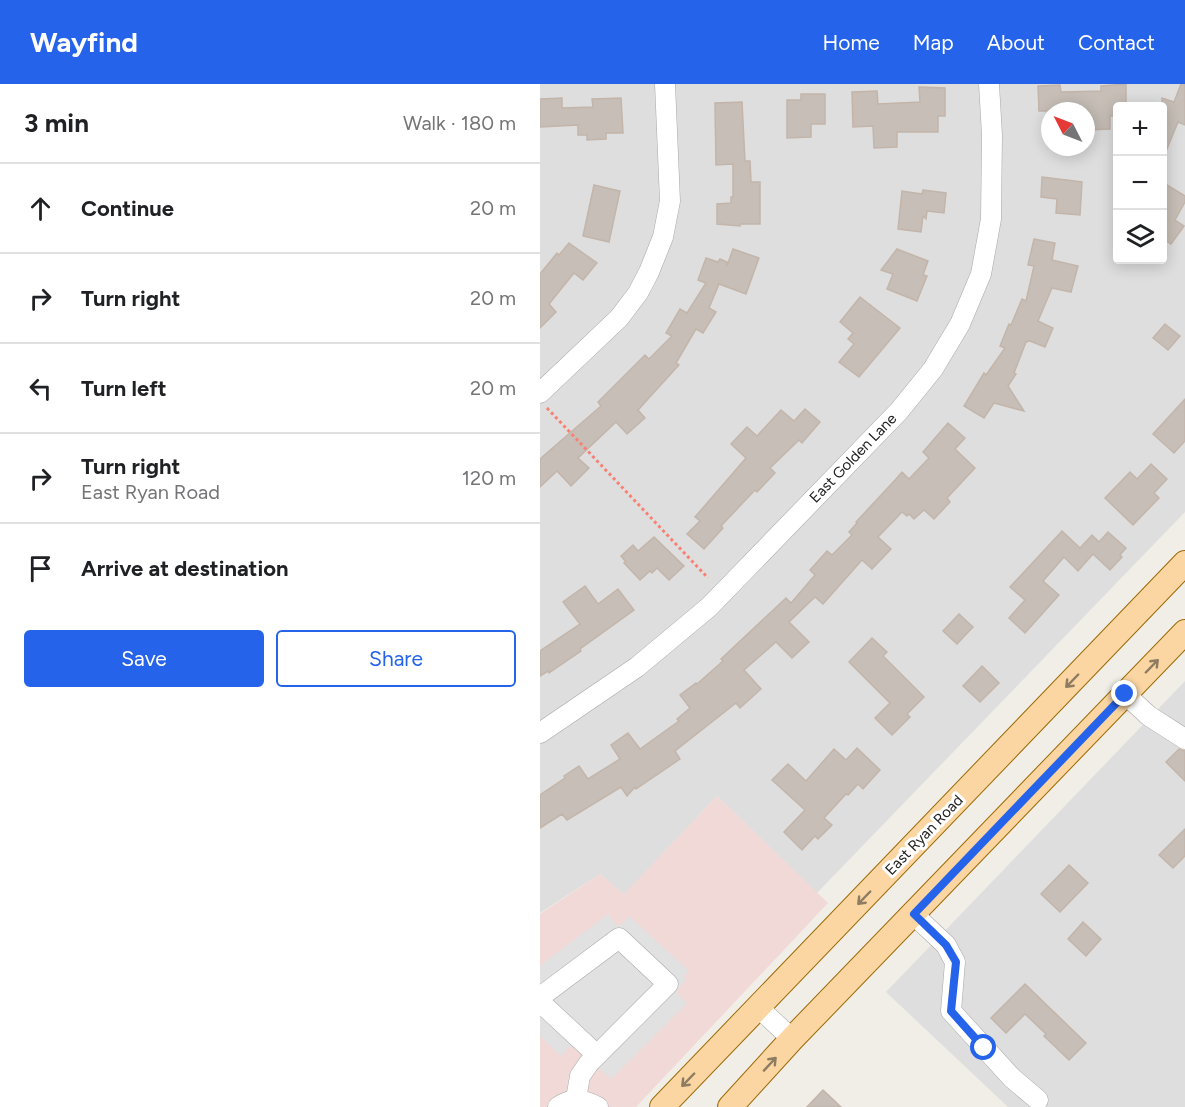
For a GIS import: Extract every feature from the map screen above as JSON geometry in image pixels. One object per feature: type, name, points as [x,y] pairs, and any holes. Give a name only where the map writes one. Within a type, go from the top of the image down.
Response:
[{"type":"main road","name":"East Ryan Road","points":[[662,1107],[1185,563]]},
{"type":"main road","points":[[730,1107],[792,1039],[1185,632]]},
{"type":"street","points":[[543,399],[619,318],[649,272],[663,237],[670,201],[665,84]]},
{"type":"street","name":"East Golden Lane","points":[[540,733],[637,667],[709,608],[899,411],[933,369],[960,324],[981,274],[991,219],[990,84]]},
{"type":"street","points":[[1125,694],[1149,716],[1185,739]]},
{"type":"street","points":[[914,914],[946,945],[956,962],[951,1011],[1012,1078],[1038,1100]]},
{"type":"street","points":[[540,997],[620,938],[668,984],[597,1055],[580,1076],[567,1103],[589,1102],[598,1107]]},
{"type":"street","points":[[540,1002],[597,1055]]},
{"type":"street","points":[[759,1008],[792,1039]]},
{"type":"path","points":[[543,399],[708,578]]},
{"type":"shaded area","points":[[540,84],[1185,84],[1185,512],[817,893],[717,796],[624,895],[600,874],[540,913]]},
{"type":"shaded area","points":[[1185,681],[1185,1107],[1008,1107],[886,992]]},
{"type":"shaded area","points":[[717,796],[828,903],[636,1107],[540,1107],[540,914],[600,874],[624,894]]},
{"type":"shaded area","points":[[608,914],[616,925],[621,925],[629,916],[689,971],[684,976],[686,980],[677,990],[677,994],[687,1003],[611,1079],[573,1047],[569,1047],[561,1056],[540,1036],[540,966]]},
{"type":"building","points":[[1126,84],[1126,102],[1113,102],[1110,129],[1095,130],[1095,102],[1041,102],[1041,111],[1039,111],[1038,86],[1060,85],[1061,92],[1101,91],[1101,86]]},
{"type":"building","points":[[1181,84],[1185,84],[1185,125],[1178,122],[1167,149],[1167,102],[1162,102],[1162,98],[1174,102]]},
{"type":"building","points":[[919,87],[945,88],[945,116],[938,116],[938,132],[897,132],[897,147],[874,148],[873,126],[853,127],[852,92],[877,91],[878,104],[920,102]]},
{"type":"building","points":[[801,94],[825,94],[825,124],[811,124],[811,137],[787,138],[787,100],[801,100]]},
{"type":"building","points":[[562,98],[562,108],[593,107],[592,99],[621,98],[623,133],[606,133],[606,139],[587,140],[587,135],[578,135],[578,125],[540,127],[540,99]]},
{"type":"building","points":[[742,102],[745,161],[750,161],[751,182],[760,182],[760,224],[740,224],[740,226],[717,224],[717,204],[731,203],[731,197],[733,197],[733,164],[716,165],[715,103]]},
{"type":"building","points":[[1042,177],[1082,182],[1080,215],[1056,213],[1057,199],[1041,197]]},
{"type":"building","points":[[594,185],[620,191],[609,242],[583,236]]},
{"type":"building","points":[[1167,185],[1185,196],[1185,202],[1175,220],[1184,226],[1171,244],[1167,242]]},
{"type":"building","points":[[923,190],[946,193],[944,213],[927,211],[926,219],[923,216],[921,232],[898,229],[902,191],[922,194]]},
{"type":"building","points":[[1034,239],[1055,243],[1052,260],[1078,266],[1071,292],[1052,288],[1038,321],[1053,328],[1045,347],[1030,341],[1026,342],[1014,373],[1016,374],[1008,386],[1024,411],[994,403],[984,418],[964,406],[984,373],[986,375],[1005,348],[1000,346],[1009,324],[1011,325],[1022,299],[1026,301],[1034,266],[1028,265]]},
{"type":"building","points":[[569,243],[597,263],[583,280],[574,273],[549,304],[556,312],[540,328],[540,274],[557,253],[559,255]]},
{"type":"building","points":[[733,249],[759,258],[746,294],[719,284],[709,308],[716,312],[703,333],[696,329],[676,363],[679,365],[638,410],[645,418],[627,434],[616,422],[578,458],[589,468],[571,486],[557,471],[540,487],[540,459],[601,406],[598,402],[645,355],[649,359],[672,336],[666,333],[680,309],[687,313],[706,283],[698,280],[706,258],[718,262],[720,259],[727,262],[727,266]]},
{"type":"building","points":[[897,249],[928,261],[923,275],[927,276],[917,301],[887,289],[893,274],[881,270]]},
{"type":"building","points":[[860,297],[900,328],[859,377],[839,362],[854,344],[848,339],[853,333],[840,322]]},
{"type":"building","points":[[1165,324],[1180,336],[1168,350],[1153,338]]},
{"type":"building","points":[[1185,399],[1185,441],[1174,453],[1153,434]]},
{"type":"building","points":[[805,409],[820,422],[802,443],[799,440],[770,468],[775,473],[757,492],[755,490],[721,526],[723,528],[704,549],[687,534],[700,521],[695,517],[746,458],[731,444],[747,427],[757,436],[781,410],[794,421]]},
{"type":"building","points":[[948,423],[965,438],[955,449],[975,468],[947,498],[950,502],[934,519],[924,510],[914,519],[902,512],[878,537],[891,549],[872,569],[862,560],[823,604],[815,597],[789,622],[809,642],[792,658],[776,642],[744,670],[761,689],[740,708],[736,703],[675,751],[680,759],[636,789],[635,787],[627,796],[621,787],[567,820],[562,814],[540,828],[540,795],[579,766],[588,779],[620,759],[611,745],[628,733],[640,749],[679,721],[677,719],[690,708],[680,695],[697,684],[723,661],[721,659],[786,598],[791,603],[815,575],[810,570],[827,551],[832,555],[852,535],[849,532],[856,522],[902,472],[909,479],[929,458],[923,452]]},
{"type":"building","points":[[1151,464],[1167,479],[1154,493],[1159,498],[1133,525],[1105,498],[1130,472],[1137,479]]},
{"type":"building","points":[[1062,531],[1080,548],[1092,535],[1099,542],[1108,532],[1126,548],[1120,555],[1122,557],[1110,570],[1093,554],[1078,571],[1064,557],[1043,581],[1059,595],[1025,633],[1009,618],[1025,600],[1010,587]]},
{"type":"building","points":[[654,537],[684,566],[669,580],[657,568],[640,580],[624,563],[626,562],[621,556],[633,545],[638,551]]},
{"type":"building","points":[[585,586],[598,604],[618,589],[634,610],[580,649],[581,651],[549,673],[548,671],[540,676],[540,651],[580,624],[563,602]]},
{"type":"building","points":[[959,614],[973,627],[957,644],[943,631]]},
{"type":"building","points":[[872,638],[887,652],[883,656],[924,697],[907,714],[910,717],[892,735],[875,718],[890,703],[849,662]]},
{"type":"building","points":[[982,666],[999,683],[980,702],[963,686]]},
{"type":"building","points":[[857,748],[880,770],[863,789],[858,784],[848,795],[846,794],[824,818],[832,825],[818,839],[815,836],[802,850],[784,832],[805,810],[772,780],[788,764],[806,781],[834,749],[846,760]]},
{"type":"building","points":[[1179,749],[1185,751],[1185,781],[1166,762]]},
{"type":"building","points":[[1185,829],[1185,856],[1173,868],[1159,855]]},
{"type":"building","points":[[1069,865],[1088,883],[1060,912],[1041,894]]},
{"type":"building","points":[[1083,922],[1101,939],[1086,956],[1068,939]]},
{"type":"building","points":[[1025,984],[1086,1043],[1069,1060],[1025,1014],[1006,1033],[991,1018]]},
{"type":"building","points":[[823,1090],[841,1107],[807,1107]]},
{"type":"route","points":[[984,1048],[951,1011],[956,962],[946,945],[914,914],[1125,694]]}]
